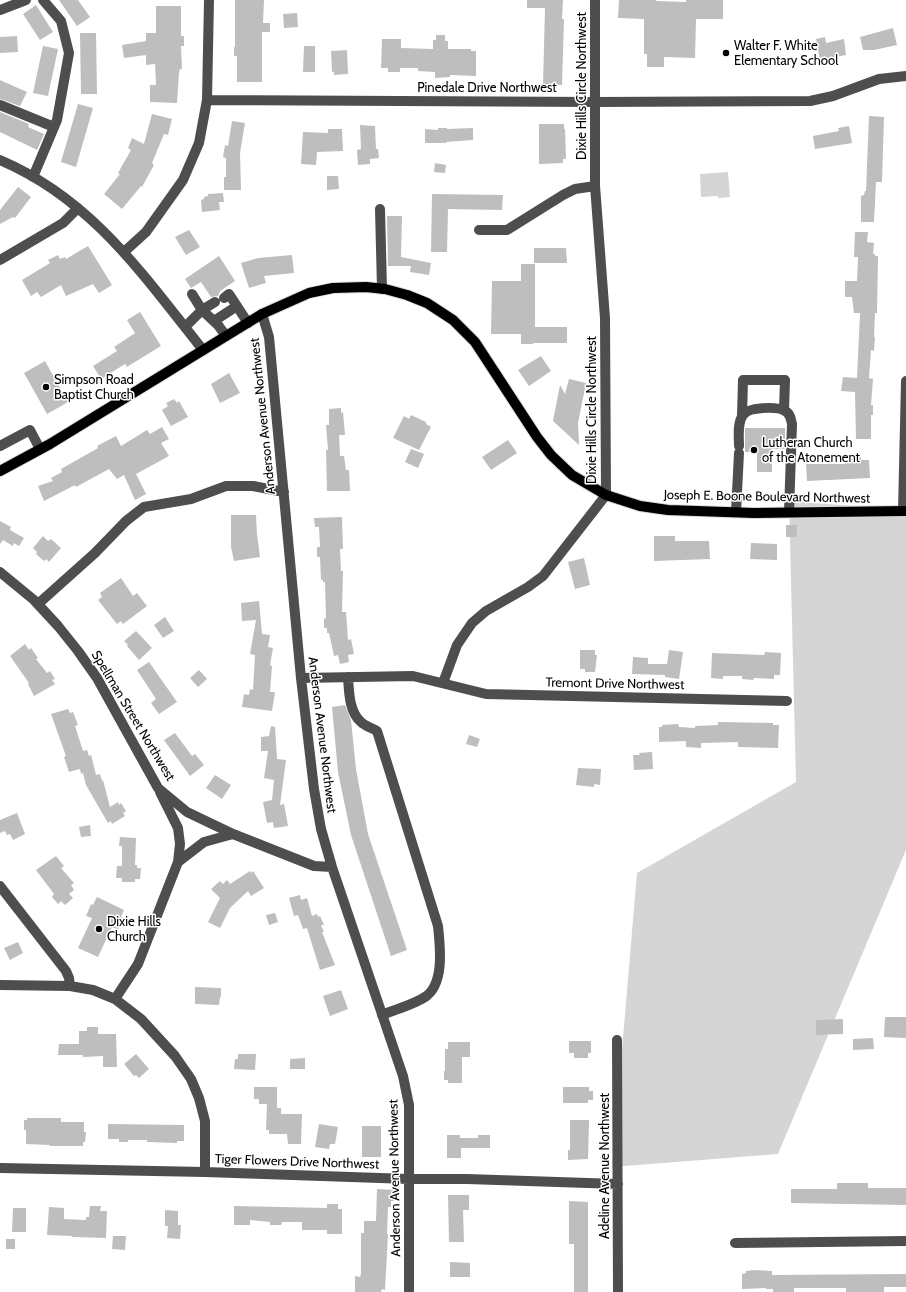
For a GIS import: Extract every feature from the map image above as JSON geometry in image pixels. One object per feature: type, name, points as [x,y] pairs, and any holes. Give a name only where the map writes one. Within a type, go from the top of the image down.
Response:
[{"type":"main road","name":"Joseph E. Boone Boulevard Northwest","points":[[0,471],[40,449],[262,314],[309,293],[321,290],[366,287],[408,295],[427,303],[457,324],[475,342],[537,437],[551,455],[572,475],[606,495],[640,506],[668,510],[736,512],[905,511]]},
{"type":"street","points":[[0,10],[26,0]]},
{"type":"street","points":[[33,177],[57,120],[69,52],[61,21],[43,0]]},
{"type":"street","points":[[124,252],[146,232],[183,180],[199,143],[208,100],[209,0]]},
{"type":"street","name":"Dixie Hills Circle Northwest","points":[[443,683],[457,645],[472,623],[486,611],[528,587],[543,576],[606,495],[605,318],[595,186],[595,0]]},
{"type":"street","name":"Pinedale Drive Northwest","points":[[208,100],[594,102],[810,101],[833,96],[879,79],[906,76]]},
{"type":"street","points":[[0,105],[54,127]]},
{"type":"street","points":[[0,160],[15,166],[48,185],[102,229],[124,252],[203,350]]},
{"type":"street","points":[[479,230],[507,230],[575,189],[595,186]]},
{"type":"street","points":[[0,260],[63,223],[78,208]]},
{"type":"street","points":[[380,209],[382,289]]},
{"type":"street","points":[[192,294],[202,310],[214,321],[226,336]]},
{"type":"street","points":[[185,327],[202,310],[229,294],[248,323]]},
{"type":"street","points":[[214,321],[237,306]]},
{"type":"street","name":"Anderson Avenue Northwest","points":[[262,314],[269,337],[302,678],[314,789],[321,829],[332,868],[403,1076],[409,1104],[409,1292]]},
{"type":"street","points":[[736,512],[739,428],[742,416],[743,380],[785,380],[784,410]]},
{"type":"street","points":[[905,511],[906,381]]},
{"type":"street","points":[[742,416],[753,410],[770,408],[784,410],[788,413],[792,424],[789,512]]},
{"type":"street","points":[[0,446],[30,430],[40,449]]},
{"type":"street","points":[[38,604],[95,553],[126,521],[144,506],[192,499],[226,486],[253,486],[284,492]]},
{"type":"street","name":"Spellman Street Northwest","points":[[0,572],[38,604],[78,650],[96,678],[158,788],[187,812],[233,834],[314,866],[332,868]]},
{"type":"street","points":[[302,678],[414,676],[443,683]]},
{"type":"street","points":[[348,677],[349,699],[353,710],[360,721],[377,731],[438,926],[440,939],[438,978],[434,988],[426,997],[382,1014]]},
{"type":"street","name":"Tremont Drive Northwest","points":[[443,683],[486,694],[787,701]]},
{"type":"street","points":[[115,999],[138,964],[178,862],[180,844],[178,828],[158,788]]},
{"type":"street","points":[[178,862],[204,842],[233,834]]},
{"type":"street","points":[[0,886],[66,971],[70,978],[70,986]]},
{"type":"street","points":[[0,985],[70,986],[93,990],[115,999],[141,1019],[175,1056],[191,1079],[199,1098],[205,1121],[205,1172]]},
{"type":"street","name":"Adeline Avenue Northwest","points":[[617,1040],[618,1292]]},
{"type":"street","name":"Tiger Flowers Drive Northwest","points":[[0,1168],[205,1172],[618,1184]]},
{"type":"street","points":[[735,1243],[906,1241]]},
{"type":"shaded area","points":[[728,172],[730,197],[701,197],[700,174]]},
{"type":"shaded area","points":[[789,501],[906,510],[906,850],[778,1154],[612,1167],[637,873],[796,782]]},
{"type":"building","points":[[59,0],[78,0],[90,17],[77,26]]},
{"type":"building","points":[[235,0],[264,0],[263,23],[270,23],[270,32],[262,32],[262,82],[237,82],[237,56],[234,56]]},
{"type":"building","points":[[527,0],[563,0],[562,19],[564,19],[562,85],[543,85],[545,8],[527,8]]},
{"type":"building","points":[[619,0],[686,2],[686,0],[723,0],[723,19],[696,19],[695,58],[664,57],[664,67],[647,67],[647,54],[644,54],[644,19],[618,18]]},
{"type":"building","points":[[36,5],[53,32],[40,40],[23,14]]},
{"type":"building","points":[[156,6],[181,6],[181,36],[184,36],[184,46],[181,46],[182,69],[180,69],[179,73],[177,103],[150,102],[150,85],[156,85],[155,64],[146,65],[146,55],[124,58],[122,45],[146,41],[146,33],[156,33]]},
{"type":"building","points":[[297,13],[298,27],[284,28],[283,14]]},
{"type":"building","points":[[893,28],[897,45],[874,50],[863,50],[860,37]]},
{"type":"building","points":[[80,33],[96,33],[97,94],[81,94]]},
{"type":"building","points":[[436,35],[445,35],[445,41],[448,41],[448,49],[471,49],[471,51],[476,51],[476,76],[450,75],[450,77],[435,78],[435,72],[418,71],[418,68],[400,68],[400,72],[388,72],[388,68],[381,68],[382,39],[401,39],[401,48],[433,49],[433,40],[436,40]]},
{"type":"building","points":[[17,36],[18,52],[0,53],[0,37]]},
{"type":"building","points":[[825,37],[826,43],[844,39],[846,55],[820,60],[816,39]]},
{"type":"building","points":[[43,46],[58,49],[48,96],[33,93]]},
{"type":"building","points":[[304,46],[315,46],[315,72],[303,72]]},
{"type":"building","points":[[347,50],[348,74],[334,75],[334,72],[332,72],[331,51]]},
{"type":"building","points":[[0,80],[27,92],[20,106],[0,99]]},
{"type":"building","points":[[78,104],[93,108],[76,167],[61,162]]},
{"type":"building","points":[[0,112],[29,124],[28,127],[44,134],[37,150],[0,132]]},
{"type":"building","points":[[152,114],[172,119],[168,135],[164,134],[152,163],[154,165],[142,187],[141,186],[122,209],[104,194],[120,174],[118,173],[131,150],[128,148],[132,138],[144,144]]},
{"type":"building","points":[[869,116],[884,117],[882,182],[876,182],[874,222],[861,222],[861,196],[864,195],[866,191]]},
{"type":"building","points":[[232,121],[245,123],[240,153],[241,190],[224,190],[226,158],[223,157],[225,145],[228,146]]},
{"type":"building","points":[[539,124],[564,124],[566,159],[563,159],[563,163],[539,164]]},
{"type":"building","points":[[360,125],[375,126],[376,149],[378,149],[379,158],[370,159],[370,164],[358,165],[357,150],[361,149]]},
{"type":"building","points":[[849,126],[852,143],[815,149],[813,136],[839,131],[838,128]]},
{"type":"building","points":[[438,128],[473,128],[473,140],[446,143],[425,143],[425,129],[438,130]]},
{"type":"building","points":[[328,129],[342,129],[343,151],[317,152],[316,165],[301,164],[303,132],[328,133]]},
{"type":"building","points":[[435,163],[446,165],[445,173],[434,172]]},
{"type":"building","points":[[327,176],[338,176],[339,189],[327,190]]},
{"type":"building","points":[[18,187],[31,197],[15,218],[13,217],[0,224],[0,210]]},
{"type":"building","points":[[223,193],[224,202],[219,202],[220,210],[202,212],[201,200],[204,199],[204,197],[208,196],[208,194]]},
{"type":"building","points":[[432,194],[503,195],[502,210],[448,209],[447,252],[431,252]]},
{"type":"building","points":[[387,216],[402,216],[401,257],[431,263],[429,275],[410,272],[411,266],[388,266]]},
{"type":"building","points":[[189,230],[200,247],[186,255],[175,237]]},
{"type":"building","points":[[855,232],[868,232],[867,242],[874,243],[873,254],[878,256],[877,313],[875,313],[874,351],[871,350],[869,378],[873,379],[871,439],[856,439],[855,392],[841,391],[843,377],[857,378],[860,313],[854,313],[852,297],[845,297],[845,281],[857,281],[858,257],[854,257]]},
{"type":"building","points":[[88,246],[112,285],[99,293],[93,284],[66,296],[61,285],[41,297],[37,292],[31,296],[22,280],[50,263],[48,260],[58,255],[60,259],[65,257],[66,259]]},
{"type":"building","points":[[534,248],[566,248],[567,263],[534,263]]},
{"type":"building","points":[[292,255],[294,273],[264,276],[266,283],[249,288],[241,263],[258,258]]},
{"type":"building","points":[[219,256],[235,281],[220,291],[218,296],[211,297],[201,282],[191,288],[185,279]]},
{"type":"building","points":[[521,264],[535,264],[535,327],[567,327],[567,343],[521,344],[521,334],[491,334],[492,281],[521,281]]},
{"type":"building","points":[[140,312],[161,346],[127,367],[125,364],[101,379],[93,366],[117,351],[114,347],[135,333],[127,320]]},
{"type":"building","points":[[541,356],[551,371],[529,386],[518,370]]},
{"type":"building","name":"Simpson Road Baptist Church","points":[[45,361],[68,402],[47,414],[24,373]]},
{"type":"building","points":[[229,373],[240,393],[220,403],[211,384]]},
{"type":"building","points":[[569,379],[586,383],[578,423],[579,445],[553,421],[560,385],[565,394]]},
{"type":"building","points":[[174,399],[177,403],[179,401],[188,417],[171,426],[162,410],[168,406],[166,403]]},
{"type":"building","points":[[341,408],[341,413],[343,412],[345,435],[339,435],[340,456],[344,456],[346,470],[349,470],[350,491],[327,491],[326,450],[328,450],[326,425],[329,425],[329,409]]},
{"type":"building","points":[[411,415],[426,422],[426,424],[431,427],[419,450],[393,438],[404,416],[409,419]]},
{"type":"building","points":[[162,427],[169,439],[161,443],[169,456],[136,474],[146,494],[135,500],[124,475],[117,479],[109,469],[76,487],[75,485],[44,501],[38,486],[53,481],[51,478],[62,472],[61,469],[98,448],[97,446],[116,436],[121,446],[147,430],[150,434]]},
{"type":"building","name":"Lutheran Church of the Atonement","points":[[745,428],[785,428],[785,449],[772,449],[772,472],[757,472],[757,452],[745,452]]},
{"type":"building","points":[[508,440],[517,453],[491,470],[482,457]]},
{"type":"building","points":[[411,449],[424,454],[418,468],[405,462]]},
{"type":"building","points":[[861,454],[861,460],[869,460],[870,478],[807,481],[806,464],[845,464],[845,457]]},
{"type":"building","points":[[231,515],[256,515],[260,557],[234,561],[231,547]]},
{"type":"building","points":[[342,517],[343,549],[340,549],[341,571],[343,571],[342,612],[346,612],[348,640],[351,639],[354,654],[348,655],[349,662],[340,664],[338,655],[334,656],[329,633],[327,633],[327,628],[324,628],[324,619],[326,618],[325,582],[321,580],[320,557],[317,557],[317,547],[320,547],[319,527],[315,527],[314,518]]},
{"type":"building","points":[[0,521],[11,527],[10,530],[24,538],[19,546],[14,543],[13,546],[3,540],[0,544]]},
{"type":"building","points":[[786,525],[797,525],[797,537],[786,537]]},
{"type":"building","points":[[43,536],[48,541],[51,539],[61,548],[49,562],[46,559],[44,561],[36,554],[37,552],[33,548]]},
{"type":"building","points":[[654,536],[675,536],[675,541],[709,541],[710,559],[654,561]]},
{"type":"building","points":[[751,543],[777,544],[777,560],[750,559]]},
{"type":"building","points":[[584,558],[590,585],[575,589],[568,562]]},
{"type":"building","points":[[121,578],[133,596],[137,593],[147,606],[123,624],[121,621],[117,624],[98,600],[102,597],[100,593]]},
{"type":"building","points":[[259,601],[262,634],[270,635],[268,647],[273,648],[270,665],[272,666],[270,692],[275,692],[272,711],[242,707],[244,694],[249,695],[250,689],[253,690],[255,655],[250,654],[256,620],[242,621],[241,603]]},
{"type":"building","points":[[165,617],[174,631],[163,638],[154,625]]},
{"type":"building","points":[[136,631],[152,648],[139,660],[124,641]]},
{"type":"building","points":[[25,644],[29,650],[31,648],[38,658],[36,659],[47,673],[50,671],[55,679],[52,680],[55,684],[34,696],[28,684],[29,683],[10,656]]},
{"type":"building","points":[[580,650],[595,650],[595,655],[597,655],[595,672],[585,672],[585,669],[580,669]]},
{"type":"building","points":[[669,650],[683,652],[679,679],[665,677],[665,675],[632,674],[633,657],[648,658],[648,664],[667,664]]},
{"type":"building","points":[[765,652],[781,653],[780,675],[774,675],[774,679],[742,679],[742,676],[723,676],[723,679],[711,678],[712,653],[764,655]]},
{"type":"building","points":[[149,662],[177,702],[159,714],[151,703],[156,699],[137,670]]},
{"type":"building","points":[[199,670],[207,679],[198,687],[190,678]]},
{"type":"building","points":[[345,705],[351,720],[356,769],[368,834],[407,950],[391,956],[351,835],[338,772],[332,707]]},
{"type":"building","points":[[68,709],[70,713],[73,712],[78,725],[75,726],[83,751],[87,750],[89,756],[91,755],[96,775],[100,774],[102,781],[103,780],[110,807],[118,802],[119,805],[121,803],[126,811],[123,813],[125,816],[112,824],[111,821],[108,823],[86,785],[83,773],[81,774],[80,769],[69,772],[64,757],[66,756],[51,714]]},
{"type":"building","points":[[718,722],[773,723],[773,725],[779,725],[778,748],[738,747],[738,742],[701,743],[701,748],[686,747],[686,741],[659,742],[659,727],[662,727],[662,725],[678,724],[679,727],[695,728],[695,726],[718,725]]},
{"type":"building","points":[[271,726],[275,727],[277,759],[286,760],[280,805],[284,804],[288,826],[274,828],[273,822],[267,823],[263,802],[272,800],[274,780],[264,778],[268,751],[261,751],[261,737],[269,736]]},
{"type":"building","points":[[175,733],[192,756],[195,754],[204,765],[190,776],[164,740]]},
{"type":"building","points":[[469,735],[480,739],[477,747],[466,744]]},
{"type":"building","points":[[652,752],[653,769],[634,770],[633,755]]},
{"type":"building","points":[[578,768],[601,769],[600,785],[594,784],[594,787],[576,785]]},
{"type":"building","points":[[215,775],[231,785],[222,799],[206,788]]},
{"type":"building","points":[[17,813],[25,834],[13,840],[10,834],[7,835],[5,831],[0,833],[0,820]]},
{"type":"building","points":[[90,825],[91,836],[81,837],[79,827]]},
{"type":"building","points":[[120,837],[136,838],[135,865],[137,865],[137,868],[141,868],[140,879],[135,879],[135,882],[122,882],[122,878],[116,878],[117,866],[122,866],[122,846],[119,846]]},
{"type":"building","points":[[56,856],[64,866],[61,868],[74,883],[71,885],[74,890],[69,894],[73,898],[65,905],[61,901],[58,904],[52,897],[54,894],[36,870]]},
{"type":"building","points":[[250,871],[251,873],[253,871],[264,888],[251,896],[248,891],[230,908],[220,928],[208,922],[220,898],[211,889],[220,881],[223,884],[227,880],[230,884]]},
{"type":"building","points":[[300,895],[301,900],[307,898],[312,916],[317,914],[318,917],[320,916],[324,925],[321,925],[324,932],[322,932],[335,965],[320,970],[307,928],[303,929],[298,915],[294,916],[289,898]]},
{"type":"building","name":"Dixie Hills Church","points":[[97,897],[124,910],[121,917],[123,918],[118,930],[112,927],[98,957],[78,948],[92,918],[86,916],[91,904],[93,905]]},
{"type":"building","points":[[275,913],[278,922],[269,925],[266,915]]},
{"type":"building","points":[[18,942],[23,953],[10,960],[4,948]]},
{"type":"building","points":[[195,987],[221,988],[219,1005],[195,1004]]},
{"type":"building","points":[[341,990],[348,1009],[330,1016],[323,996]]},
{"type":"building","points":[[885,1017],[906,1017],[906,1038],[884,1037]]},
{"type":"building","points":[[843,1019],[843,1034],[816,1035],[816,1020]]},
{"type":"building","points":[[87,1027],[98,1027],[98,1034],[116,1034],[117,1067],[103,1067],[103,1056],[83,1057],[83,1055],[58,1055],[59,1044],[79,1044],[79,1031],[87,1031]]},
{"type":"building","points":[[873,1038],[874,1049],[853,1050],[853,1039]]},
{"type":"building","points":[[569,1041],[591,1041],[591,1053],[588,1053],[588,1058],[574,1058],[574,1053],[569,1053]]},
{"type":"building","points":[[448,1042],[470,1042],[470,1057],[462,1057],[462,1083],[448,1083],[448,1080],[444,1080],[445,1049],[448,1049]]},
{"type":"building","points":[[136,1054],[149,1069],[139,1078],[136,1075],[134,1076],[124,1064]]},
{"type":"building","points":[[238,1054],[256,1054],[255,1070],[234,1069],[235,1059],[238,1059]]},
{"type":"building","points":[[305,1058],[305,1069],[290,1069],[290,1059]]},
{"type":"building","points":[[254,1087],[277,1087],[277,1108],[281,1108],[281,1114],[302,1114],[301,1144],[288,1144],[287,1134],[269,1134],[269,1130],[266,1130],[267,1104],[259,1104],[259,1099],[254,1099]]},
{"type":"building","points":[[563,1087],[589,1087],[589,1091],[593,1091],[593,1100],[588,1100],[588,1103],[563,1103]]},
{"type":"building","points":[[27,1118],[61,1118],[61,1122],[84,1122],[84,1132],[86,1132],[85,1142],[83,1142],[83,1146],[26,1144],[24,1120],[27,1120]]},
{"type":"building","points":[[570,1120],[589,1120],[588,1159],[568,1160],[568,1150],[570,1150]]},
{"type":"building","points":[[108,1124],[184,1125],[184,1141],[177,1141],[177,1143],[147,1142],[147,1140],[128,1140],[128,1142],[119,1142],[119,1139],[108,1139]]},
{"type":"building","points":[[319,1124],[338,1127],[335,1144],[330,1144],[329,1149],[315,1147]]},
{"type":"building","points":[[362,1126],[381,1126],[381,1157],[362,1157]]},
{"type":"building","points":[[447,1135],[460,1135],[460,1138],[478,1138],[478,1135],[490,1135],[490,1148],[461,1148],[461,1158],[447,1158]]},
{"type":"building","points":[[837,1183],[868,1183],[868,1188],[906,1188],[906,1205],[791,1203],[791,1189],[837,1189]]},
{"type":"building","points":[[377,1189],[394,1190],[394,1201],[391,1201],[391,1207],[388,1207],[385,1290],[382,1289],[381,1292],[355,1292],[355,1276],[360,1277],[361,1274],[361,1233],[364,1233],[364,1221],[376,1221]]},
{"type":"building","points":[[448,1195],[469,1195],[469,1210],[463,1210],[464,1242],[449,1242]]},
{"type":"building","points":[[569,1201],[588,1202],[588,1292],[574,1292],[574,1244],[569,1244]]},
{"type":"building","points":[[327,1204],[338,1204],[338,1209],[342,1209],[342,1234],[327,1234],[327,1230],[302,1230],[302,1222],[282,1222],[281,1225],[270,1225],[270,1222],[250,1220],[250,1225],[234,1225],[234,1206],[327,1208]]},
{"type":"building","points":[[90,1206],[101,1206],[100,1211],[107,1211],[106,1238],[47,1235],[49,1207],[64,1208],[64,1219],[86,1220],[86,1217],[89,1217]]},
{"type":"building","points":[[13,1208],[26,1208],[26,1232],[12,1232]]},
{"type":"building","points":[[165,1210],[178,1211],[178,1225],[181,1225],[180,1239],[167,1238],[168,1226],[165,1226]]},
{"type":"building","points":[[113,1236],[126,1236],[125,1250],[112,1249]]},
{"type":"building","points":[[6,1239],[15,1239],[15,1249],[6,1249]]},
{"type":"building","points":[[450,1262],[470,1263],[470,1277],[450,1277]]},
{"type":"building","points":[[746,1271],[772,1271],[772,1275],[906,1274],[906,1287],[884,1287],[884,1292],[846,1292],[846,1288],[794,1288],[794,1292],[773,1292],[773,1289],[766,1288],[742,1289],[742,1274],[746,1273]]},
{"type":"place","name":"Walter F. White Elementary School","points":[[726,53]]},
{"type":"place","name":"Simpson Road Baptist Church","points":[[46,387]]},
{"type":"place","name":"Lutheran Church of the Atonement","points":[[754,450]]},
{"type":"place","name":"Dixie Hills Church","points":[[99,929]]}]
